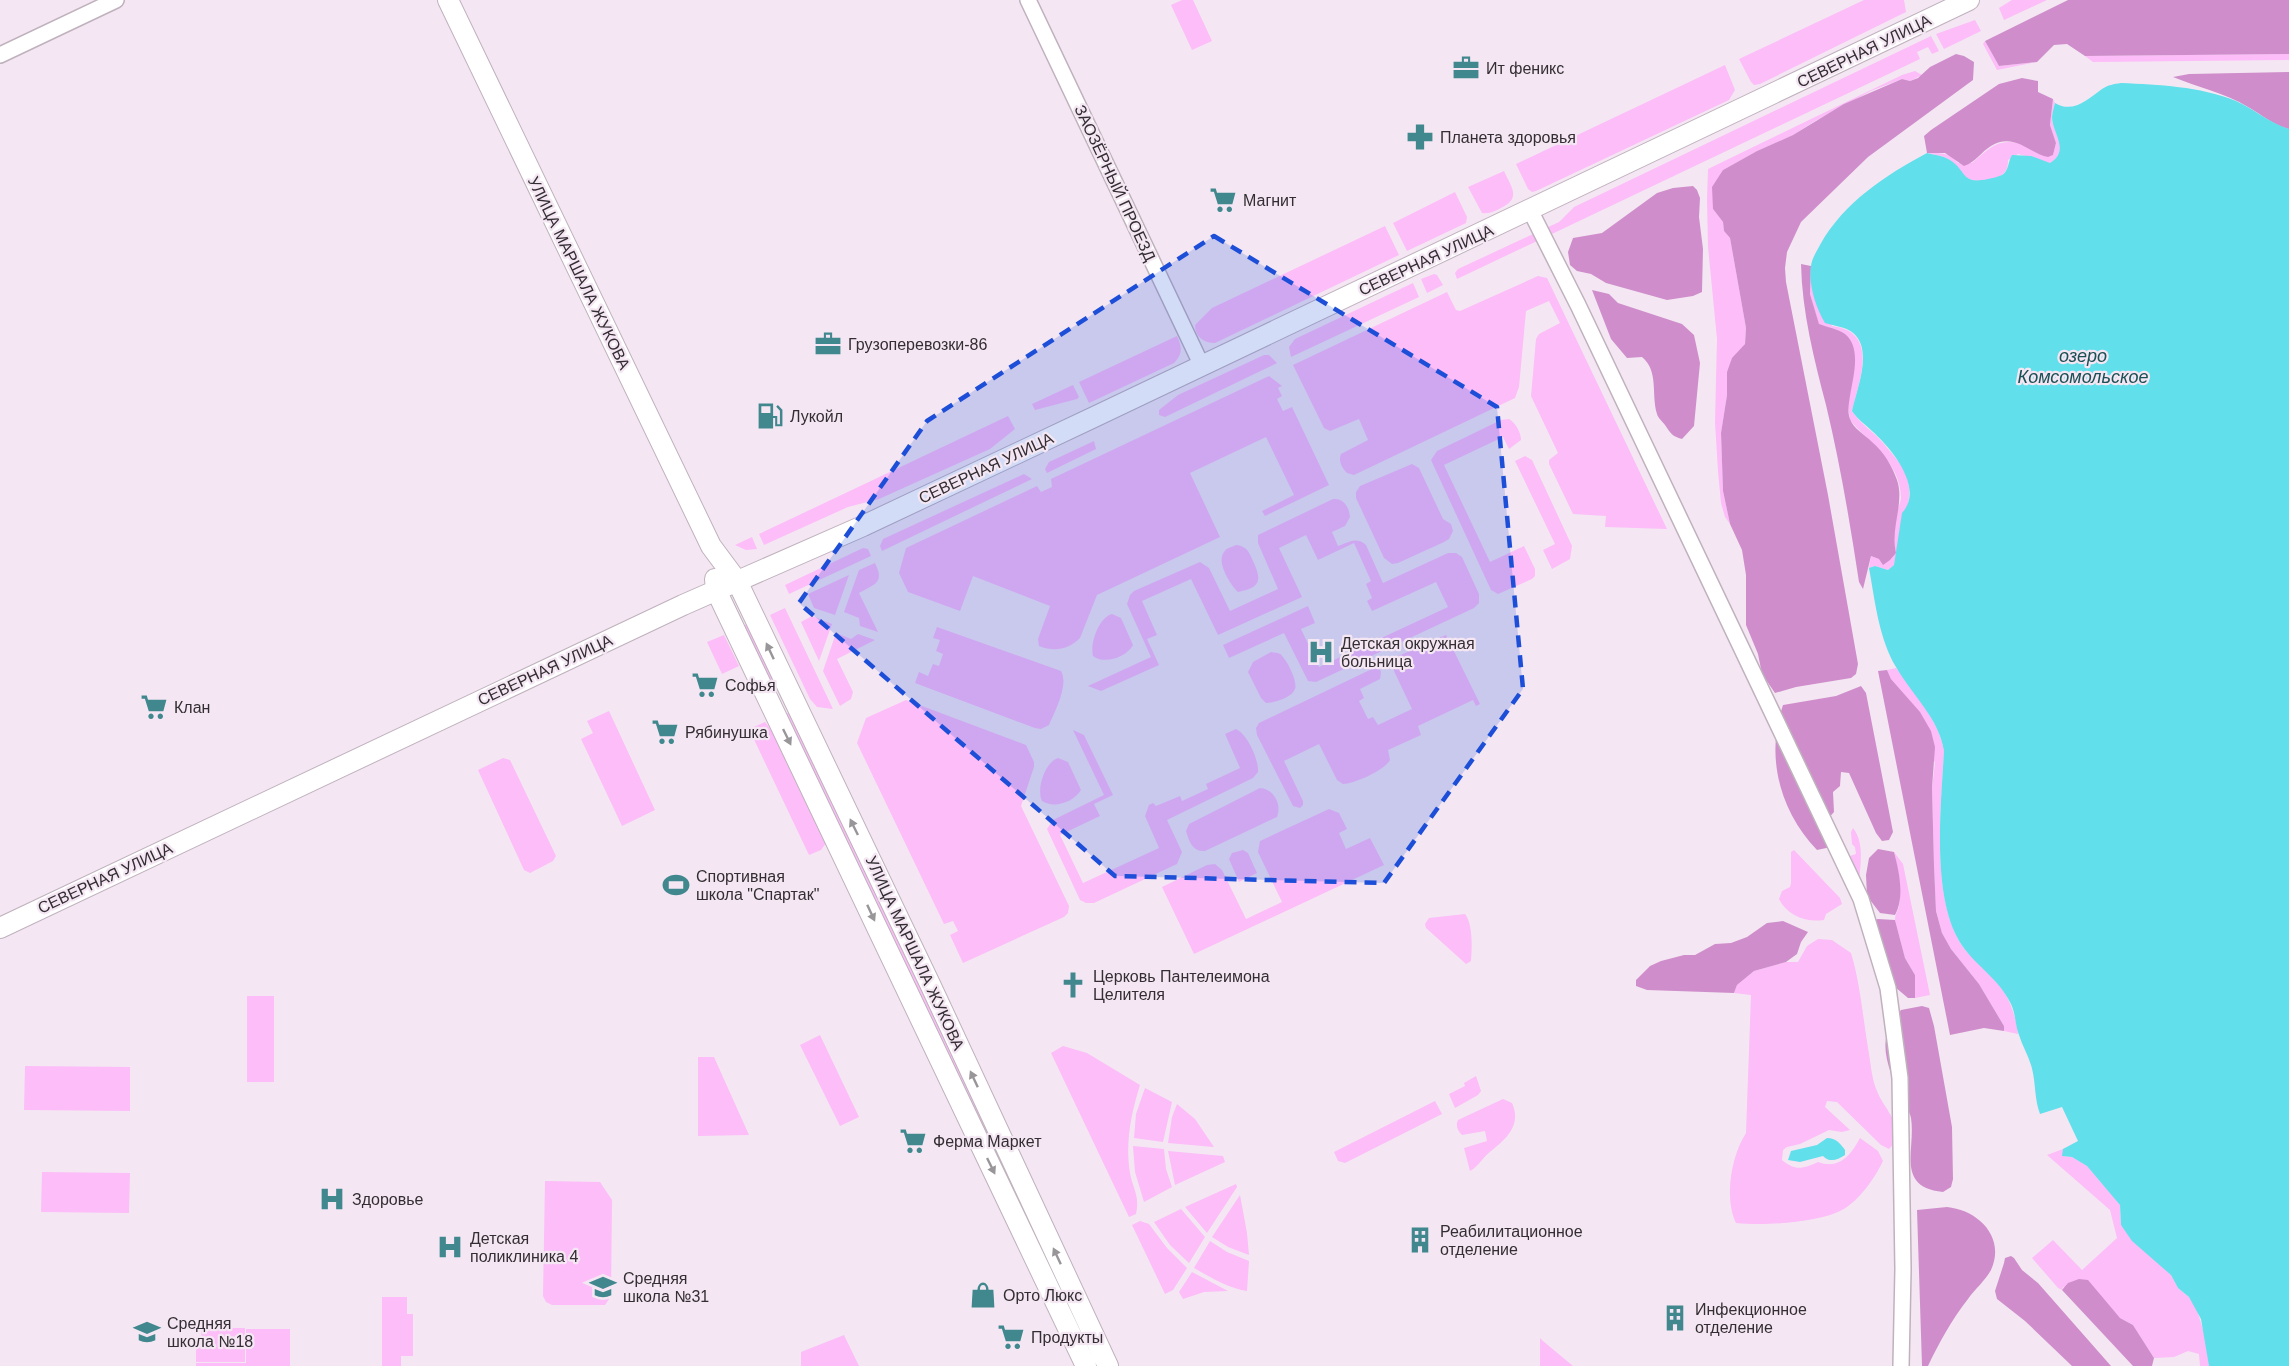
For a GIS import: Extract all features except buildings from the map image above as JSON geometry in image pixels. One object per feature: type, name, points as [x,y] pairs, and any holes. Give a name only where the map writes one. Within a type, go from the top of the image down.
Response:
[{"type":"main road","name":"УЛИЦА МАРШАЛА ЖУКОВА","points":[[448,0],[711,546],[737,581],[930,984],[1108,1366]]},
{"type":"main road","name":"СЕВЕРНАЯ УЛИЦА","points":[[0,928],[717,590],[863,526],[1969,0]]},
{"type":"main road","name":"УЛИЦА МАРШАЛА ЖУКОВА","points":[[711,546],[717,590],[1086,1366]]},
{"type":"main road","points":[[769,700],[788,690]]},
{"type":"street","points":[[0,56],[116,0]]},
{"type":"street","name":"ЗАОЗЁРНЫЙ ПРОЕЗД","points":[[1028,0],[1202,366]]},
{"type":"street","points":[[1530,210],[1578,305],[1861,899],[1888,988],[1900,1078],[1903,1269],[1901,1366]]},
{"type":"highlighted area","points":[[1214,236],[1497,407],[1523,689],[1384,883],[1115,876],[799,603],[927,421]]},
{"type":"shaded area","points":[[1182,0],[1193,0],[1212,41],[1192,50],[1171,5]]},
{"type":"shaded area","points":[[1864,0],[1904,0],[1906,12],[1760,84],[1754,85],[1751,82],[1739,59]]},
{"type":"shaded area","points":[[2012,0],[2047,0],[2004,20],[1999,8]]},
{"type":"shaded area","points":[[2068,0],[2289,0],[2289,54],[2085,56],[2067,44],[2054,45],[2037,62],[1999,66],[1985,41]]},
{"type":"shaded area","points":[[1975,20],[1981,31],[1944,49],[1936,34]]},
{"type":"shaded area","points":[[1931,36],[1939,51],[1932,54],[1928,47],[1917,52],[1920,59],[1457,279],[1455,273],[1458,269],[1559,222],[1574,207]]},
{"type":"shaded area","points":[[1985,41],[1999,66],[2037,62],[1997,70],[1983,44]]},
{"type":"shaded area","points":[[1956,54],[1974,62],[1973,80],[1868,157],[1801,222],[1787,252],[1786,282],[1828,495],[1858,664],[1856,674],[1851,678],[1796,687],[1775,693],[1762,674],[1758,654],[1746,625],[1746,575],[1742,550],[1730,524],[1723,491],[1721,433],[1727,395],[1727,372],[1732,358],[1745,344],[1746,328],[1730,238],[1724,231],[1723,222],[1713,209],[1712,187],[1723,170],[1757,151],[1793,135],[1844,104],[1902,79],[1910,81],[1918,78],[1930,67]]},
{"type":"shaded area","points":[[2289,54],[2289,60],[2093,62],[2085,56]]},
{"type":"shaded area","points":[[1725,65],[1735,90],[1729,100],[1536,191],[1532,192],[1528,189],[1516,164]]},
{"type":"shaded area","points":[[1915,71],[1922,75],[1910,81],[1902,79],[1871,91],[1793,135],[1723,170],[1713,209],[1723,222],[1724,231],[1730,238],[1746,328],[1745,344],[1727,372],[1727,395],[1721,433],[1723,491],[1730,524],[1725,517],[1721,503],[1718,471],[1715,422],[1717,339],[1708,247],[1708,169],[1902,75]]},
{"type":"shaded area","points":[[2289,72],[2289,129],[2230,98],[2173,77],[2189,74]]},
{"type":"shaded area","points":[[2022,78],[2038,81],[2038,92],[2053,99],[2050,125],[2056,143],[2053,155],[2048,157],[2041,155],[2007,141],[1991,146],[1964,166],[1945,153],[1927,153],[1924,136],[1931,130],[1999,84]]},
{"type":"shaded area","points":[[2053,99],[2055,103],[2052,118],[2060,148],[2056,158],[2050,163],[2018,154],[2008,160],[2006,169],[2000,176],[1975,181],[1965,176],[1950,160],[1927,153],[1948,155],[1958,163],[1972,163],[1992,147],[2012,142],[2031,148],[2043,155],[2053,155],[2056,143],[2050,125]]},
{"type":"shaded area","points":[[1504,171],[1512,187],[1511,200],[1494,211],[1482,213],[1468,187]]},
{"type":"shaded area","points":[[1693,186],[1700,198],[1699,217],[1703,249],[1702,292],[1693,296],[1667,300],[1606,283],[1591,274],[1577,271],[1570,265],[1568,252],[1573,238],[1602,233],[1657,193],[1673,188]]},
{"type":"shaded area","points":[[1455,192],[1467,217],[1466,223],[1407,251],[1393,223]]},
{"type":"shaded area","points":[[1385,226],[1399,255],[1215,343],[1207,342],[1198,336],[1195,325],[1212,308]]},
{"type":"shaded area","points":[[1801,264],[1811,266],[1810,294],[1819,324],[1845,334],[1853,347],[1855,363],[1848,408],[1850,419],[1856,428],[1884,455],[1893,470],[1899,489],[1895,534],[1896,553],[1883,565],[1879,559],[1871,556],[1863,589],[1859,582],[1836,449],[1809,335]]},
{"type":"shaded area","points":[[1811,266],[1813,283],[1832,326],[1847,330],[1856,337],[1861,347],[1863,359],[1852,411],[1899,462],[1909,484],[1906,519],[1894,565],[1888,570],[1875,566],[1869,568],[1871,556],[1879,559],[1896,553],[1894,529],[1901,499],[1899,485],[1889,463],[1850,420],[1848,407],[1854,363],[1833,329],[1819,325],[1810,294]]},
{"type":"shaded area","points":[[1434,274],[1443,285],[1427,293],[1421,279]]},
{"type":"shaded area","points":[[1538,276],[1547,278],[1667,529],[1605,527],[1606,516],[1573,514],[1549,464],[1549,460],[1558,453],[1531,396],[1536,339],[1539,334],[1560,323],[1549,301],[1526,311],[1519,387],[1515,398],[1354,475],[1347,473],[1342,467],[1341,454],[1368,440],[1359,419],[1330,431],[1324,428],[1293,365],[1447,292],[1456,310],[1460,311]]},
{"type":"shaded area","points":[[1413,283],[1419,297],[1291,357],[1289,347],[1295,339]]},
{"type":"shaded area","points":[[1592,290],[1609,294],[1618,303],[1682,324],[1694,335],[1700,363],[1694,426],[1682,439],[1672,434],[1658,415],[1651,369],[1642,357],[1627,358],[1611,339]]},
{"type":"shaded area","points":[[1177,336],[1181,350],[1174,363],[1089,403],[1079,382]]},
{"type":"shaded area","points":[[1264,355],[1269,355],[1277,363],[1165,417],[1159,415],[1159,410],[1178,395]]},
{"type":"shaded area","points":[[1269,376],[1282,386],[1278,388],[1282,396],[1277,399],[1283,411],[1292,407],[1329,485],[1265,516],[1262,511],[1294,495],[1266,437],[1190,473],[1220,537],[1097,595],[1080,638],[1071,645],[1055,649],[1039,646],[1038,639],[1050,606],[973,576],[960,611],[908,592],[899,573],[906,548],[1037,486],[1041,492],[1052,487],[1051,479]]},
{"type":"shaded area","points":[[1073,385],[1079,397],[1077,399],[1035,410],[1032,404]]},
{"type":"shaded area","points":[[1008,416],[1015,429],[990,449],[879,499],[848,507],[764,545],[759,534]]},
{"type":"shaded area","points":[[1509,419],[1518,428],[1521,440],[1509,449],[1503,437],[1444,465],[1490,562],[1524,546],[1535,569],[1535,576],[1532,579],[1498,594],[1491,590],[1431,460],[1437,451],[1501,420]]},
{"type":"shaded area","points":[[1094,441],[1096,449],[1047,473],[1045,469],[1049,462]]},
{"type":"shaded area","points":[[1525,456],[1532,460],[1572,546],[1570,559],[1552,569],[1543,550],[1555,544],[1515,461]]},
{"type":"shaded area","points":[[1412,464],[1419,468],[1443,519],[1451,524],[1453,531],[1449,539],[1444,542],[1392,564],[1384,558],[1356,498],[1356,492],[1360,486]]},
{"type":"shaded area","points":[[1024,474],[1032,479],[882,551],[880,546],[883,539]]},
{"type":"shaded area","points":[[1333,499],[1345,504],[1350,517],[1345,526],[1332,532],[1338,546],[1355,541],[1366,545],[1383,583],[1448,553],[1456,553],[1462,557],[1479,594],[1479,603],[1474,608],[1316,682],[1308,681],[1284,633],[1229,658],[1223,645],[1308,606],[1315,623],[1301,629],[1319,667],[1448,607],[1436,582],[1372,611],[1367,601],[1372,598],[1366,584],[1371,581],[1354,543],[1318,560],[1306,535],[1279,548],[1302,597],[1218,635],[1191,579],[1142,601],[1157,635],[1147,639],[1159,665],[1101,691],[1088,686],[1151,657],[1127,604],[1134,591],[1200,562],[1209,568],[1230,611],[1278,589],[1258,543],[1258,535]]},
{"type":"shaded area","points":[[752,537],[757,549],[746,550],[735,545]]},
{"type":"shaded area","points":[[1236,545],[1249,552],[1258,573],[1258,582],[1255,585],[1238,592],[1231,584],[1222,561],[1225,551]]},
{"type":"shaded area","points":[[863,548],[868,549],[871,556],[789,594],[785,585]]},
{"type":"shaded area","points":[[875,563],[879,579],[874,585],[859,593],[878,632],[860,626],[859,618],[844,612],[859,570]]},
{"type":"shaded area","points":[[849,575],[835,615],[814,608],[808,594]]},
{"type":"shaded area","points":[[785,608],[833,709],[817,707],[810,699],[770,615]]},
{"type":"shaded area","points":[[1112,614],[1121,618],[1133,645],[1121,656],[1109,660],[1098,659],[1093,656],[1092,651],[1094,638],[1099,626],[1107,616]]},
{"type":"shaded area","points":[[812,616],[832,624],[819,661],[801,622]]},
{"type":"shaded area","points":[[749,623],[777,681],[771,684],[743,626]]},
{"type":"shaded area","points":[[937,627],[1061,671],[1062,691],[1049,725],[1041,729],[1035,728],[915,683],[919,672],[928,676],[933,664],[939,666],[943,654],[936,651],[940,640],[933,638]]},
{"type":"shaded area","points":[[836,633],[851,639],[858,634],[875,640],[837,659],[853,692],[851,699],[840,706],[823,671]]},
{"type":"shaded area","points":[[724,635],[739,666],[722,674],[707,642]]},
{"type":"shaded area","points":[[1446,635],[1480,704],[1476,706],[1473,700],[1418,726],[1421,735],[1388,750],[1390,760],[1387,764],[1369,776],[1354,782],[1343,784],[1337,780],[1319,744],[1284,761],[1303,801],[1300,808],[1293,806],[1257,735],[1256,728],[1259,723],[1374,668],[1379,668],[1380,679],[1360,689],[1364,698],[1359,701],[1368,719],[1373,717],[1378,725],[1412,709],[1394,671],[1393,662],[1396,657]]},
{"type":"shaded area","points":[[1271,652],[1280,654],[1285,660],[1293,675],[1295,689],[1286,697],[1266,703],[1261,698],[1248,672],[1253,662]]},
{"type":"shaded area","points":[[1896,668],[1931,718],[1944,751],[1940,846],[1944,895],[1949,917],[1963,947],[1987,970],[2004,992],[2012,1008],[2018,1034],[2004,1031],[2004,1026],[1979,984],[1951,949],[1942,933],[1936,911],[1934,865],[1932,788],[1935,763],[1910,701],[1891,679],[1887,670]]},
{"type":"shaded area","points":[[1887,670],[1891,679],[1920,712],[1931,731],[1935,747],[1932,788],[1934,865],[1936,911],[1942,933],[1951,949],[1979,984],[2004,1026],[2004,1031],[1984,1028],[1950,1035],[1878,671]]},
{"type":"shaded area","points":[[1861,686],[1866,693],[1893,832],[1889,840],[1882,841],[1876,833],[1849,773],[1841,772],[1840,786],[1833,792],[1834,812],[1826,821],[1831,847],[1817,850],[1804,835],[1794,818],[1779,782],[1776,744],[1783,705],[1836,696]]},
{"type":"shaded area","points":[[906,700],[1026,745],[1034,767],[1021,806],[1069,906],[1068,913],[1064,917],[963,963],[950,935],[958,931],[953,921],[944,924],[857,743],[866,718]]},
{"type":"shaded area","points":[[609,711],[655,810],[622,826],[581,739],[593,733],[587,721]]},
{"type":"shaded area","points":[[790,712],[991,1136],[987,1138],[786,714]]},
{"type":"shaded area","points":[[765,722],[783,745],[826,843],[821,850],[809,855],[749,729]]},
{"type":"shaded area","points":[[1236,729],[1252,748],[1257,760],[1258,772],[1253,778],[1167,820],[1182,852],[1177,864],[1094,903],[1080,900],[1047,829],[1053,820],[1104,795],[1073,730],[1084,735],[1113,795],[1094,804],[1100,816],[1060,835],[1083,883],[1159,848],[1145,816],[1149,805],[1153,803],[1156,806],[1180,796],[1182,801],[1208,789],[1206,784],[1240,768],[1225,734]]},
{"type":"shaded area","points":[[503,758],[510,760],[556,856],[553,861],[530,873],[524,870],[478,770]]},
{"type":"shaded area","points":[[1058,758],[1068,762],[1081,790],[1069,801],[1052,804],[1042,801],[1040,790],[1046,770]]},
{"type":"shaded area","points":[[1260,788],[1269,791],[1276,798],[1277,817],[1205,851],[1197,850],[1192,846],[1186,831],[1189,824]]},
{"type":"shaded area","points":[[1329,809],[1339,813],[1347,829],[1339,833],[1346,849],[1370,838],[1384,865],[1194,954],[1162,887],[1207,865],[1215,864],[1222,870],[1246,919],[1282,902],[1258,852],[1260,841]]},
{"type":"shaded area","points":[[1853,828],[1860,847],[1859,884],[1841,873],[1839,865],[1838,852],[1847,857],[1856,854],[1852,844]]},
{"type":"shaded area","points":[[1878,849],[1894,852],[1900,892],[1895,915],[1880,913],[1867,896],[1866,875],[1869,858]]},
{"type":"shaded area","points":[[1243,850],[1248,853],[1257,873],[1239,882],[1229,859],[1232,853]]},
{"type":"shaded area","points":[[1794,850],[1840,898],[1842,904],[1826,914],[1824,920],[1798,917],[1782,905],[1779,899],[1782,891],[1790,887],[1791,852]]},
{"type":"shaded area","points":[[1894,852],[1903,864],[1930,995],[1915,998],[1915,975],[1905,958],[1895,920],[1900,892]]},
{"type":"shaded area","points":[[1465,914],[1471,930],[1472,943],[1471,961],[1466,964],[1426,928],[1425,924],[1429,918]]},
{"type":"shaded area","points":[[1895,920],[1905,958],[1915,975],[1915,998],[1908,998],[1895,987],[1870,921]]},
{"type":"shaded area","points":[[1783,921],[1808,932],[1797,954],[1786,962],[1754,971],[1737,985],[1734,993],[1647,990],[1636,986],[1636,980],[1650,966],[1661,961],[1684,955],[1695,955],[1715,944],[1731,943],[1747,937],[1767,923]]},
{"type":"shaded area","points":[[1818,939],[1832,940],[1851,953],[1860,990],[1873,1078],[1880,1098],[1896,1127],[1895,1142],[1889,1149],[1881,1145],[1837,1102],[1827,1101],[1825,1107],[1850,1130],[1842,1132],[1829,1130],[1800,1144],[1787,1147],[1783,1150],[1782,1160],[1799,1168],[1818,1162],[1832,1164],[1844,1159],[1860,1138],[1878,1151],[1883,1161],[1876,1175],[1854,1201],[1832,1214],[1805,1221],[1775,1224],[1736,1223],[1730,1202],[1730,1190],[1736,1153],[1746,1133],[1751,995],[1734,993],[1737,985],[1754,971],[1786,962],[1798,962],[1807,946]]},
{"type":"shaded area","points":[[247,996],[274,996],[274,1082],[247,1082]]},
{"type":"shaded area","points":[[1922,1006],[1929,1008],[1934,1026],[1952,1127],[1953,1179],[1951,1187],[1943,1192],[1928,1189],[1918,1183],[1913,1175],[1911,1118],[1891,1074],[1886,1050],[1888,1031],[1901,1010]]},
{"type":"shaded area","points":[[820,1035],[859,1117],[840,1126],[800,1045]]},
{"type":"shaded area","points":[[1063,1046],[1087,1053],[1140,1085],[1132,1118],[1128,1151],[1137,1207],[1136,1214],[1129,1217],[1051,1053]]},
{"type":"shaded area","points":[[698,1057],[714,1057],[749,1135],[698,1136]]},
{"type":"shaded area","points":[[25,1066],[130,1067],[130,1111],[24,1110]]},
{"type":"shaded area","points":[[1476,1076],[1481,1091],[1455,1108],[1449,1094],[1465,1086],[1464,1083]]},
{"type":"shaded area","points":[[1145,1088],[1172,1102],[1163,1142],[1134,1138],[1136,1114]]},
{"type":"shaded area","points":[[1503,1099],[1512,1103],[1515,1111],[1514,1125],[1502,1142],[1470,1171],[1464,1148],[1487,1141],[1485,1131],[1462,1135],[1457,1128],[1458,1120]]},
{"type":"shaded area","points":[[1435,1101],[1442,1114],[1345,1163],[1338,1161],[1334,1152]]},
{"type":"shaded area","points":[[1177,1104],[1195,1119],[1214,1147],[1168,1143],[1172,1117]]},
{"type":"shaded area","points":[[1133,1146],[1164,1149],[1166,1169],[1172,1187],[1144,1202],[1135,1172]]},
{"type":"shaded area","points":[[2063,1149],[2063,1156],[2072,1157],[2087,1166],[2112,1195],[2120,1205],[2121,1225],[2171,1275],[2178,1288],[2196,1307],[2205,1336],[2209,1366],[2200,1366],[2199,1354],[2188,1351],[2174,1357],[2154,1358],[2133,1325],[2114,1312],[2063,1287],[2062,1290],[2058,1288],[2032,1258],[2053,1240],[2082,1270],[2117,1238],[2110,1210],[2047,1155]]},
{"type":"shaded area","points":[[1168,1151],[1223,1156],[1225,1162],[1175,1185]]},
{"type":"shaded area","points":[[42,1172],[130,1173],[129,1213],[41,1212]]},
{"type":"shaded area","points":[[545,1181],[600,1182],[612,1200],[611,1296],[605,1305],[552,1305],[546,1302],[543,1296]]},
{"type":"shaded area","points":[[1236,1184],[1237,1187],[1207,1233],[1185,1207]]},
{"type":"shaded area","points":[[1240,1195],[1249,1255],[1228,1247],[1212,1237]]},
{"type":"shaded area","points":[[1947,1207],[1969,1213],[1986,1227],[1992,1236],[1995,1258],[1989,1274],[1957,1315],[1928,1366],[1922,1366],[1917,1210]]},
{"type":"shaded area","points":[[1181,1209],[1205,1237],[1189,1263],[1170,1245],[1154,1222]]},
{"type":"shaded area","points":[[1140,1221],[1149,1224],[1167,1248],[1187,1268],[1173,1290],[1165,1294],[1132,1225]]},
{"type":"shaded area","points":[[1210,1241],[1227,1252],[1249,1261],[1247,1291],[1226,1285],[1194,1268]]},
{"type":"shaded area","points":[[2011,1256],[2022,1270],[2038,1283],[2111,1366],[2072,1366],[2025,1321],[1997,1299],[1995,1291],[2005,1258]]},
{"type":"shaded area","points":[[1192,1272],[1228,1291],[1204,1292],[1183,1299],[1179,1292]]},
{"type":"shaded area","points":[[2079,1279],[2088,1280],[2120,1318],[2133,1325],[2154,1358],[2152,1366],[2133,1366],[2062,1290],[2068,1283]]},
{"type":"shaded area","points":[[382,1297],[407,1297],[407,1314],[413,1314],[413,1356],[401,1356],[401,1366],[382,1366]]},
{"type":"shaded area","points":[[201,1328],[245,1328],[245,1362],[196,1362],[196,1345],[202,1345]]},
{"type":"shaded area","points":[[246,1329],[290,1329],[290,1366],[196,1366],[196,1363],[246,1363]]},
{"type":"shaded area","points":[[844,1335],[859,1366],[801,1366],[801,1352]]},
{"type":"shaded area","points":[[1540,1338],[1543,1341],[1573,1366],[1540,1366]]},
{"type":"water","name":"озеро Комсомольское","points":[[2121,83],[2179,87],[2208,92],[2243,104],[2289,129],[2289,1366],[2209,1366],[2201,1319],[2189,1297],[2178,1288],[2171,1275],[2132,1241],[2121,1225],[2120,1205],[2087,1166],[2072,1157],[2062,1156],[2063,1149],[2078,1141],[2062,1107],[2040,1114],[2031,1065],[2011,1004],[1999,985],[1969,955],[1957,937],[1949,917],[1941,871],[1940,820],[1944,751],[1931,717],[1902,677],[1885,644],[1869,568],[1875,566],[1888,570],[1894,565],[1902,513],[1908,503],[1910,492],[1908,481],[1888,447],[1852,411],[1863,365],[1860,343],[1854,334],[1844,328],[1825,323],[1816,303],[1810,273],[1812,260],[1830,230],[1854,203],[1881,180],[1927,153],[1950,160],[1965,176],[1973,180],[2002,175],[2012,155],[2031,156],[2050,163],[2056,158],[2060,148],[2052,118],[2055,103],[2068,107],[2074,106],[2086,101],[2102,89]]},
{"type":"water","points":[[1827,1138],[1839,1143],[1845,1150],[1845,1155],[1834,1160],[1828,1160],[1823,1156],[1800,1162],[1788,1160],[1791,1151],[1817,1145]]},
{"type":"place","name":"Ит феникс","points":[[1466,68]]},
{"type":"place","name":"Планета здоровья","points":[[1420,137]]},
{"type":"place","name":"Магнит","points":[[1223,200]]},
{"type":"place","name":"Грузоперевозки-86","points":[[828,344]]},
{"type":"place","name":"Лукойл","points":[[770,416]]},
{"type":"place","name":"Детская окружная больница","points":[[1321,652]]},
{"type":"place","name":"Софья","points":[[705,685]]},
{"type":"place","name":"Клан","points":[[154,707]]},
{"type":"place","name":"Рябинушка","points":[[665,732]]},
{"type":"place","name":"Спортивная школа \"Спартак\"","points":[[676,885]]},
{"type":"place","name":"Церковь Пантелеимона Целителя","points":[[1073,985]]},
{"type":"place","name":"Ферма Маркет","points":[[913,1141]]},
{"type":"place","name":"Здоровье","points":[[332,1199]]},
{"type":"place","name":"Реабилитационное отделение","points":[[1420,1240]]},
{"type":"place","name":"Детская поликлиника 4","points":[[450,1247]]},
{"type":"place","name":"Средняя школа №31","points":[[603,1287]]},
{"type":"place","name":"Орто Люкс","points":[[983,1295]]},
{"type":"place","name":"Инфекционное отделение","points":[[1675,1318]]},
{"type":"place","name":"Средняя школа №18","points":[[147,1332]]},
{"type":"place","name":"Продукты","points":[[1011,1337]]}]
